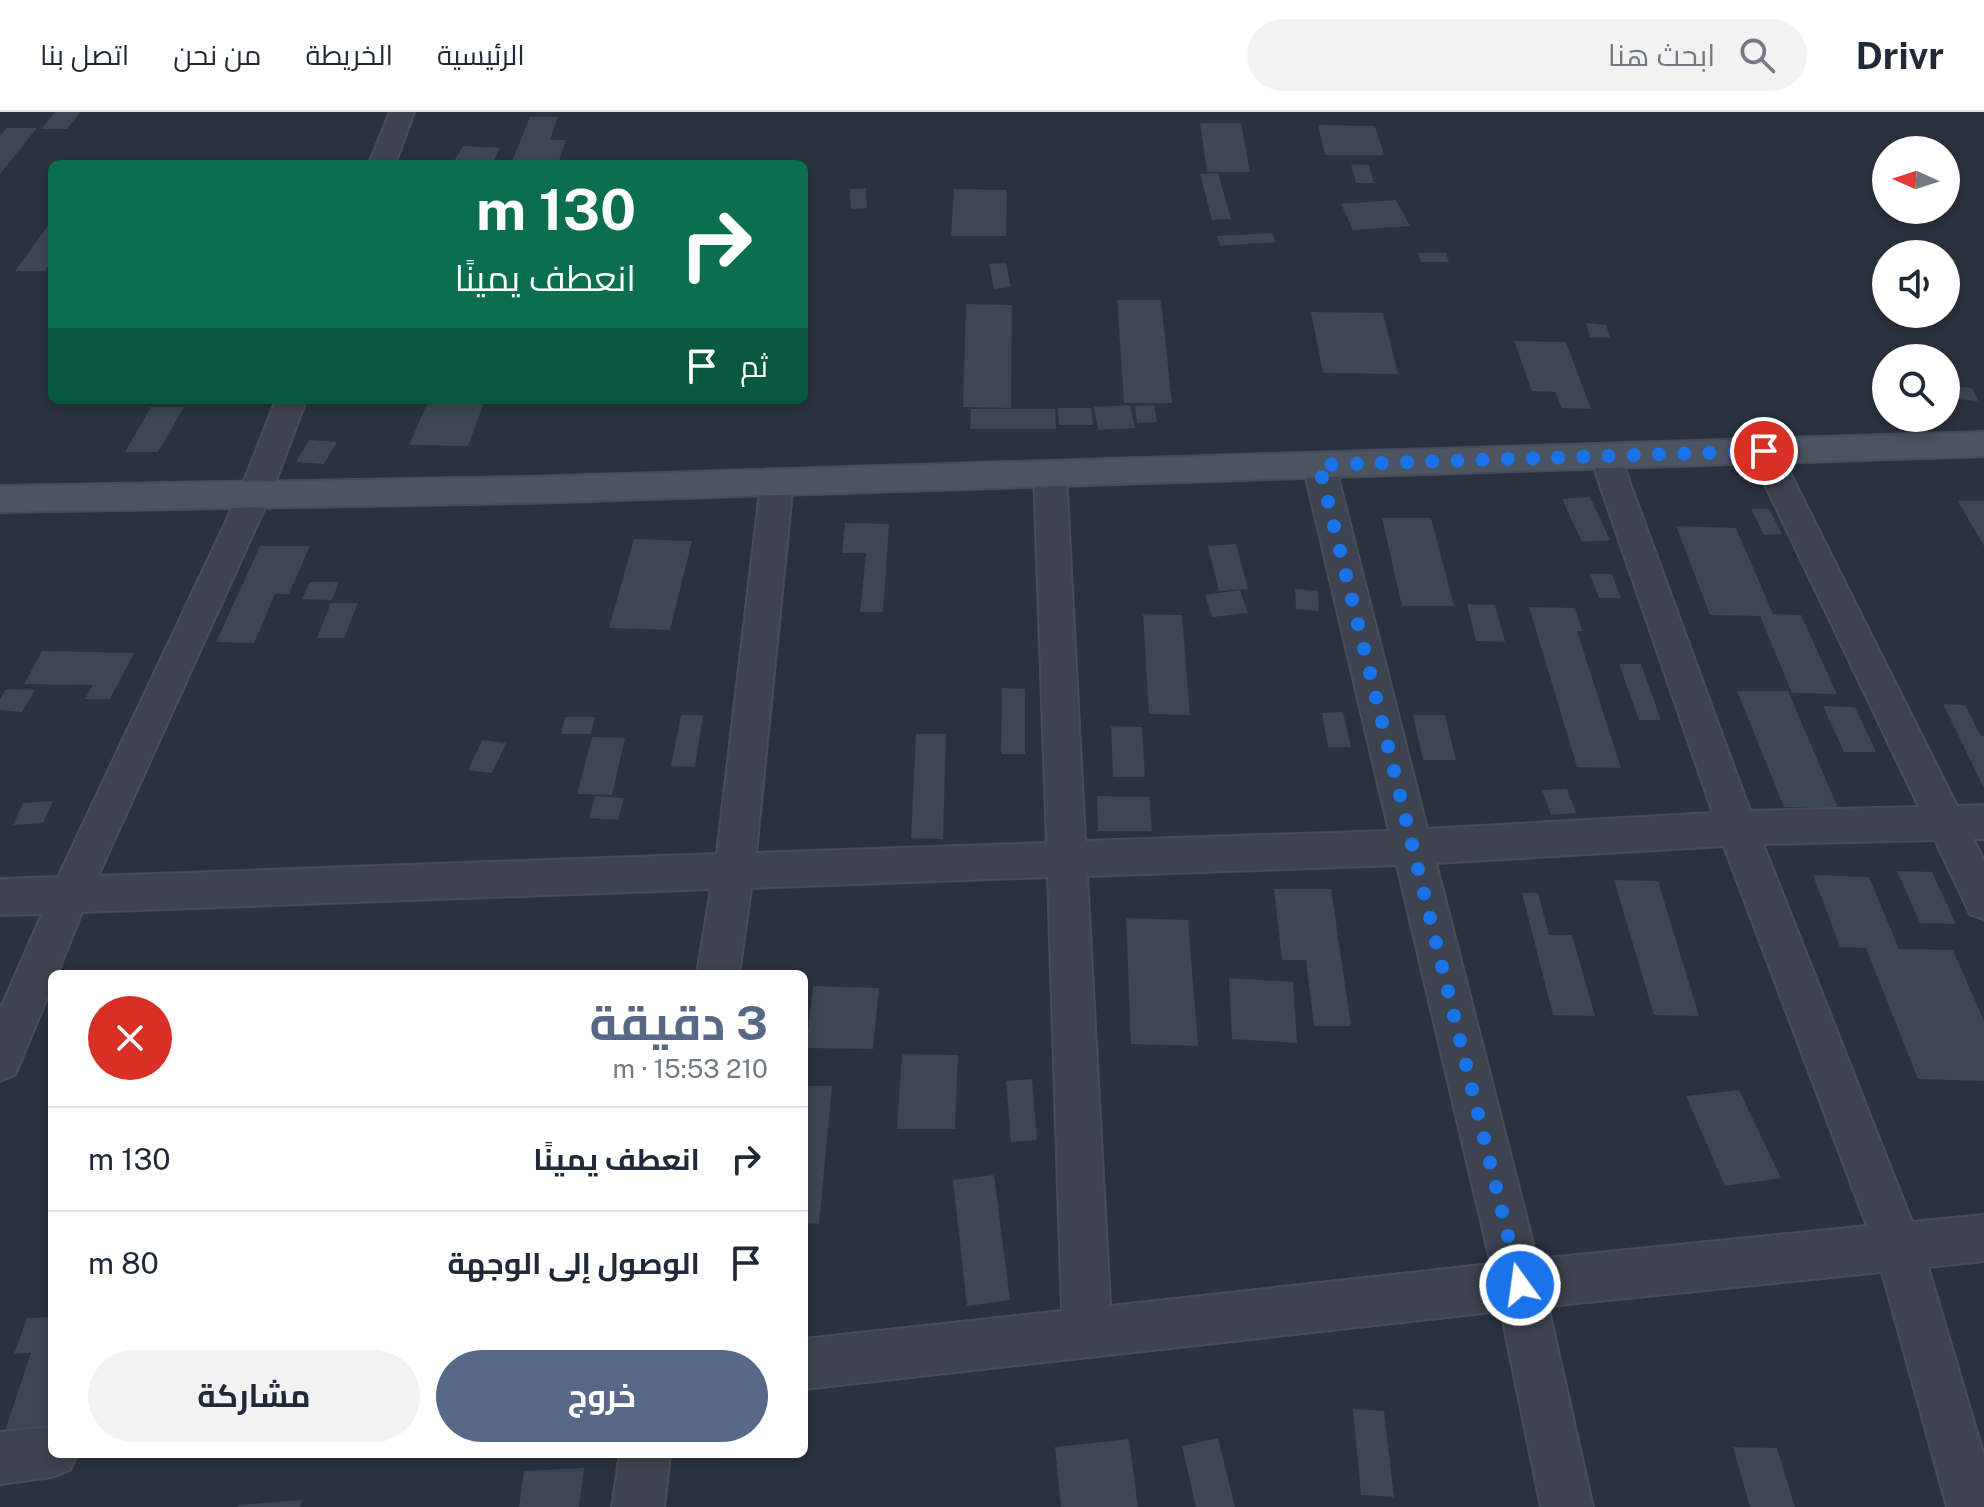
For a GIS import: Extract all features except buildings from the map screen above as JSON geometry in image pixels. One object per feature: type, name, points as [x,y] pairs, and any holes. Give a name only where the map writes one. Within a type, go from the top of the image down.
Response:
[{"type":"street","points":[[384,160],[402,112]]},
{"type":"street","points":[[0,1060],[69,896],[255,494],[289,404]]},
{"type":"street","points":[[0,499],[777,482],[1984,444]]},
{"type":"street","points":[[1764,451],[1984,901]]},
{"type":"street","points":[[1605,456],[1737,828],[1898,1246],[1973,1507]]},
{"type":"street","points":[[1319,465],[1520,1285],[1567,1507]]},
{"type":"street","points":[[1050,473],[1087,1333]]},
{"type":"street","points":[[719,970],[734,872],[777,482]]},
{"type":"street","points":[[0,897],[1414,847],[1737,828],[1984,822]]},
{"type":"street","points":[[808,1364],[1520,1285],[1984,1238]]},
{"type":"street","points":[[0,1458],[48,1452]]},
{"type":"street","points":[[638,1507],[644,1458]]},
{"type":"route","points":[[1520,1285],[1319,465],[1764,451]]}]
